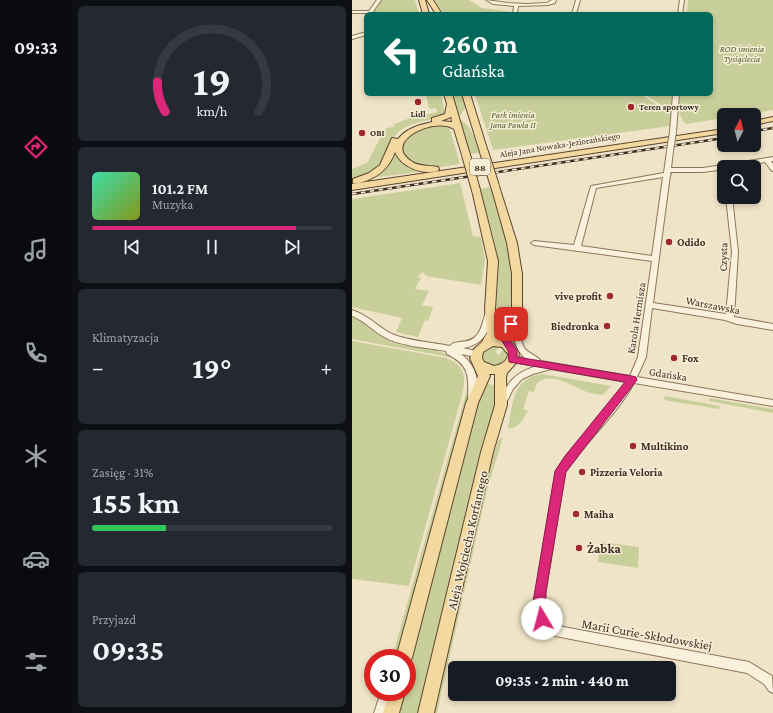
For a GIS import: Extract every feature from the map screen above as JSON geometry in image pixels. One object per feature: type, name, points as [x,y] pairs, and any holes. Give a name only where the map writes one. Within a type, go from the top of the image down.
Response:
[{"type":"main road","points":[[422,0],[425,12]]},
{"type":"main road","points":[[430,0],[438,12]]},
{"type":"main road","points":[[406,649],[472,402],[484,376],[478,362],[477,354],[486,344],[492,333],[490,309],[493,261],[476,190],[449,96]]},
{"type":"main road","points":[[467,96],[495,186],[515,258],[518,282],[517,309],[506,338],[508,346],[512,351],[509,364],[493,371],[481,366]]},
{"type":"main road","points":[[352,184],[373,175],[380,170],[389,158],[396,139],[405,129],[416,124],[446,117],[449,114],[451,104]]},
{"type":"main road","points":[[761,122],[773,119]]},
{"type":"main road","points":[[458,128],[453,124],[445,122],[414,128],[404,135],[398,151],[405,162],[422,168],[462,167]]},
{"type":"main road","points":[[761,123],[773,122]]},
{"type":"main road","name":"Aleja Jana Nowaka-Jeziorańskiego","points":[[352,184],[717,131]]},
{"type":"main road","name":"Aleja Jana Nowaka-Jeziorańskiego","points":[[352,184],[717,131]]},
{"type":"main road","points":[[486,344],[498,342],[508,346]]},
{"type":"main road","name":"Aleja Wojciecha Korfantego","points":[[426,713],[487,452],[501,405],[500,378],[502,371],[509,364]]},
{"type":"main road","points":[[391,713],[394,701]]},
{"type":"street","points":[[352,12],[370,12],[379,0]]},
{"type":"street","points":[[488,0],[494,3],[516,4],[548,4],[554,0]]},
{"type":"street","points":[[575,12],[578,0]]},
{"type":"street","points":[[680,12],[682,0]]},
{"type":"street","points":[[515,12],[516,4]]},
{"type":"street","points":[[352,38],[364,34]]},
{"type":"street","name":"Karola Hermisza","points":[[632,380],[642,357],[668,172],[676,96]]},
{"type":"street","points":[[770,160],[773,169]]},
{"type":"street","points":[[577,248],[593,187],[668,172],[695,171],[717,167]]},
{"type":"street","name":"Czysta","points":[[729,204],[734,226],[735,252],[730,318]]},
{"type":"street","points":[[534,243],[656,259]]},
{"type":"street","name":"Warszawska","points":[[650,305],[730,318],[736,321],[773,327]]},
{"type":"street","points":[[438,347],[470,345],[480,339],[490,309]]},
{"type":"street","points":[[517,309],[517,341],[519,347],[529,358],[553,367]]},
{"type":"street","points":[[352,313],[367,319],[392,338],[477,354]]},
{"type":"street","points":[[438,347],[458,356],[466,362],[473,379],[472,402]]},
{"type":"street","name":"Gdańska","points":[[509,364],[553,367],[773,403]]},
{"type":"street","points":[[501,405],[509,388],[519,376],[553,367]]},
{"type":"street","name":"Marii Curie-Skłodowskiej","points":[[632,380],[568,459],[561,471],[540,591],[539,606],[542,619],[546,626],[555,631],[750,668],[768,680],[773,687]]},
{"type":"street","points":[[404,649],[409,639]]},
{"type":"street","points":[[380,713],[384,701]]},
{"type":"green space","points":[[380,0],[415,0],[418,12],[372,12]]},
{"type":"green space","points":[[435,0],[469,0],[482,8],[512,12],[443,12]]},
{"type":"green space","name":"ROD imienia Tysiąclecia","points":[[688,0],[773,0],[773,110],[761,112],[761,108],[717,108],[717,119],[686,124],[679,113],[680,96],[713,96],[713,12],[687,12]]},
{"type":"green space","points":[[426,96],[441,96],[445,114],[440,117],[411,124],[401,130],[394,138],[386,158],[380,168],[363,177],[352,180],[352,169],[367,163],[385,129],[413,117],[437,112],[436,108],[429,109]]},
{"type":"green space","points":[[453,96],[463,96],[466,106],[461,115],[458,115]]},
{"type":"green space","name":"Park imienia Jana Pawła II","points":[[476,96],[643,96],[670,113],[670,126],[493,150]]},
{"type":"green space","points":[[647,96],[672,96],[671,111]]},
{"type":"green space","points":[[460,120],[470,129],[480,153],[469,154]]},
{"type":"green space","points":[[438,121],[407,130],[397,143],[396,152],[401,161],[409,166],[424,171],[371,178],[403,132],[414,126]]},
{"type":"green space","points":[[426,125],[449,126],[460,164],[435,168],[414,165],[401,152],[402,140]]},
{"type":"green space","points":[[460,183],[473,236],[481,237],[485,260],[481,285],[426,276],[423,272],[419,275],[417,277],[421,278],[415,289],[429,291],[422,305],[433,307],[428,321],[425,320],[418,337],[396,332],[402,318],[352,307],[352,199]]},
{"type":"green space","points":[[491,187],[507,241],[512,277],[510,313],[504,332],[495,331],[498,281],[497,255],[479,189]]},
{"type":"green space","points":[[352,317],[391,342],[439,351],[454,358],[352,339]]},
{"type":"green space","points":[[352,341],[446,358],[458,365],[464,375],[464,386],[461,399],[409,586],[352,579]]},
{"type":"green space","points":[[491,347],[499,347],[495,352],[499,355],[503,349],[507,354],[502,363],[490,365],[484,361],[483,354]]},
{"type":"green space","points":[[542,374],[611,386],[603,395],[589,393],[557,379],[551,378],[540,381],[534,392],[529,391],[523,409],[528,411],[522,420],[515,427],[508,428],[513,401],[519,387],[532,376]]},
{"type":"green space","points":[[485,383],[496,386],[495,408],[482,448],[418,713],[396,713],[399,701],[416,701],[416,649],[413,649],[477,405]]},
{"type":"green space","points":[[468,386],[470,386],[467,402],[398,649],[395,649]]},
{"type":"green space","points":[[665,396],[720,406],[719,409],[664,400]]},
{"type":"green space","points":[[709,398],[773,409],[773,413],[709,401]]},
{"type":"green space","points":[[503,437],[487,490],[437,713],[433,713],[490,465],[498,441]]},
{"type":"green space","points":[[600,542],[639,547],[638,568],[598,562]]},
{"type":"railway","points":[[761,130],[773,128]]},
{"type":"railway","points":[[352,194],[717,139]]},
{"type":"place","name":"Lidl","points":[[418,102]]},
{"type":"place","name":"Teren sportowy","points":[[631,107]]},
{"type":"place","name":"OBI","points":[[362,133]]},
{"type":"place","name":"Odido","points":[[669,242]]},
{"type":"place","name":"vive profit","points":[[610,296]]},
{"type":"place","name":"Biedronka","points":[[607,326]]},
{"type":"place","name":"Fox","points":[[674,358]]},
{"type":"place","name":"Multikino","points":[[633,446]]},
{"type":"place","name":"Pizzeria Veloria","points":[[582,472]]},
{"type":"place","name":"Maiha","points":[[576,514]]},
{"type":"place","name":"Żabka","points":[[579,548]]},
{"type":"route","points":[[511,324],[506,341],[512,351],[512,359],[632,380],[564,464],[561,471],[540,591],[539,602],[542,619]]}]
